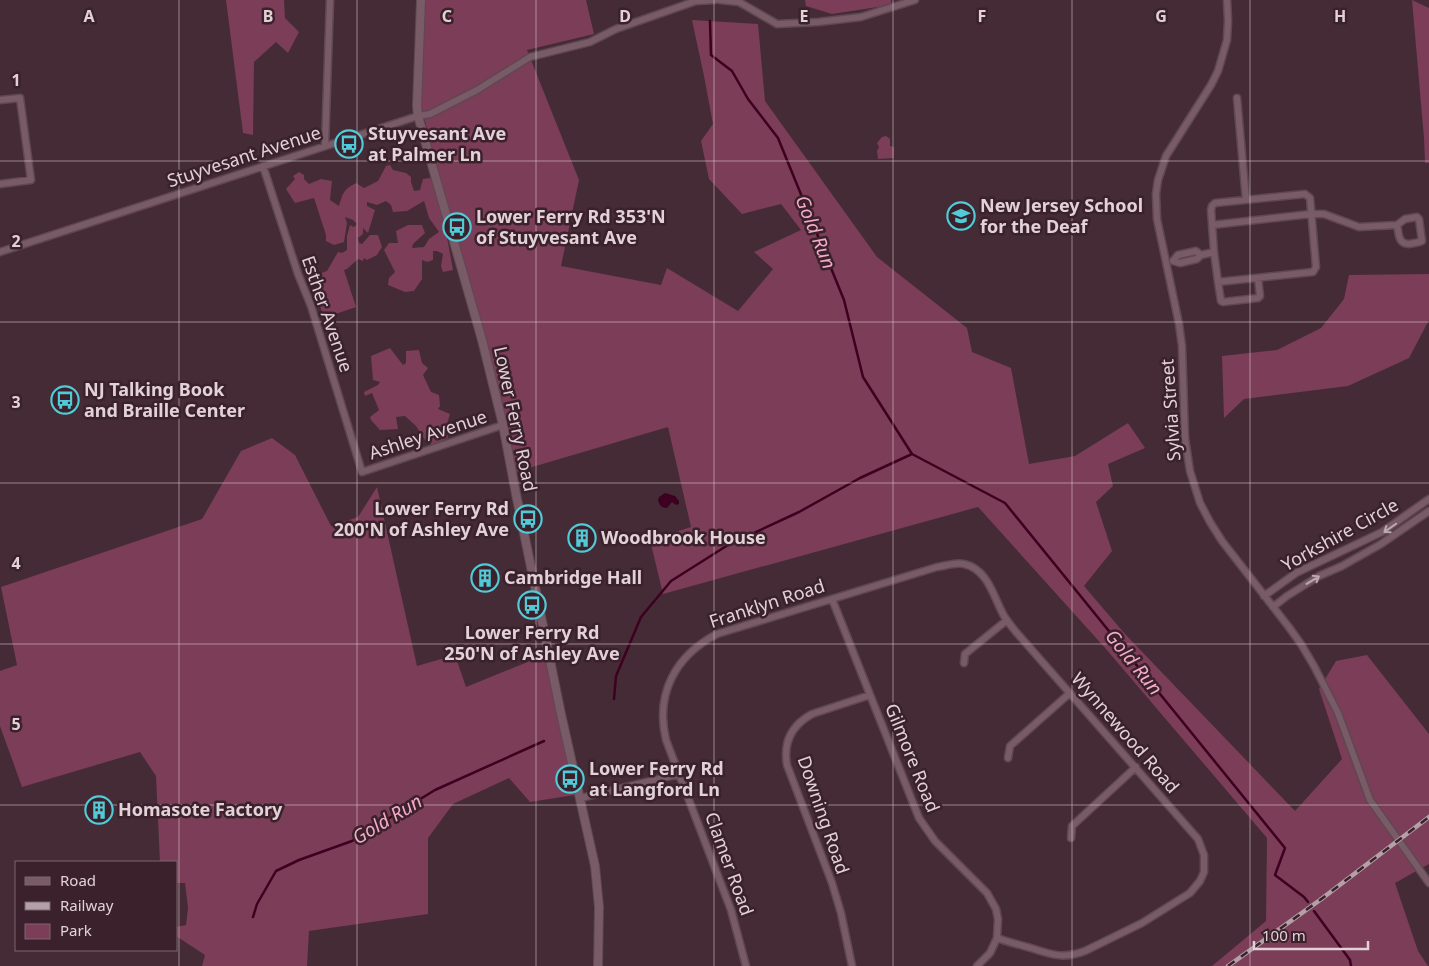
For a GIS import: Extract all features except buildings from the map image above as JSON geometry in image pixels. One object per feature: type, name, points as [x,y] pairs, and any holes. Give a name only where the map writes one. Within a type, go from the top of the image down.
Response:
[{"type":"street","points":[[325,146],[330,0]]},
{"type":"street","name":"Lower Ferry Road","points":[[422,0],[418,116],[482,340],[503,425],[556,687],[591,842],[598,887],[598,966]]},
{"type":"street","name":"Stuyvesant Avenue","points":[[0,252],[418,116],[430,114],[477,90],[530,57],[590,42],[616,29],[696,2],[716,0]]},
{"type":"street","points":[[720,0],[739,2],[777,24],[861,17],[915,0]]},
{"type":"street","name":"Sylvia Street","points":[[1227,0],[1227,40],[1218,70],[1211,85],[1166,156],[1158,180],[1156,194],[1156,213],[1170,262],[1182,346],[1187,457],[1200,503],[1210,522],[1222,541],[1301,644],[1338,713],[1370,800],[1429,883]]},
{"type":"street","points":[[0,100],[20,98],[31,180],[0,184]]},
{"type":"street","points":[[1237,98],[1246,200]]},
{"type":"street","name":"Esther Avenue","points":[[263,166],[298,274],[311,306],[362,472]]},
{"type":"street","points":[[1218,282],[1313,272],[1315,270],[1310,198],[1305,194],[1215,203],[1212,206],[1214,252],[1218,282],[1221,301],[1258,298],[1260,296],[1258,278]]},
{"type":"street","points":[[1212,225],[1311,214],[1324,214],[1359,227],[1398,225],[1405,219],[1418,218],[1422,241],[1420,243],[1406,244],[1400,240],[1398,225]]},
{"type":"street","points":[[1170,262],[1178,255],[1196,251],[1201,255],[1214,252]]},
{"type":"street","name":"Ashley Avenue","points":[[362,472],[503,425]]},
{"type":"street","name":"Yorkshire Circle","points":[[1264,596],[1296,573],[1382,532],[1429,499]]},
{"type":"street","name":"Yorkshire Circle","points":[[1273,607],[1319,576],[1342,566],[1381,544],[1429,511]]},
{"type":"street","name":"Wynnewood Road","points":[[955,564],[963,563],[975,569],[986,580],[1007,620],[1198,839],[1204,855],[1204,872],[1196,888],[1190,893],[1142,923],[1085,951],[1065,956],[1045,953],[997,938]]},
{"type":"street","name":"Franklyn Road","points":[[679,774],[664,732],[665,694],[676,668],[693,649],[717,634],[955,564]]},
{"type":"street","name":"Gilmore Road","points":[[832,599],[919,818],[935,841],[987,893],[998,919],[997,938]]},
{"type":"street","points":[[964,663],[965,654],[1007,620]]},
{"type":"street","points":[[1008,758],[1010,746],[1070,693]]},
{"type":"street","name":"Downing Road","points":[[852,966],[832,883],[787,765],[786,747],[793,730],[805,718],[870,695]]},
{"type":"street","points":[[1071,838],[1072,826],[1136,768]]},
{"type":"street","points":[[581,798],[679,774]]},
{"type":"street","name":"Clamer Road","points":[[679,774],[730,910],[746,966]]},
{"type":"street","points":[[977,966],[990,953],[997,938]]},
{"type":"green space","points":[[226,0],[284,0],[285,18],[299,32],[288,53],[276,42],[254,62],[253,135],[243,133]]},
{"type":"green space","points":[[420,0],[586,0],[594,34],[527,50],[579,180],[561,266],[661,285],[667,268],[738,311],[773,269],[754,252],[801,230],[781,204],[742,214],[709,179],[701,141],[713,124],[692,20],[758,24],[765,101],[877,257],[967,328],[972,352],[1011,368],[1029,464],[1075,456],[1128,423],[1145,448],[1108,464],[1113,486],[1096,502],[1112,551],[1084,586],[1125,634],[1295,811],[1342,759],[1319,689],[1336,661],[1367,655],[1429,734],[1429,864],[1395,883],[1418,951],[1428,966],[1212,966],[1266,921],[1267,838],[1106,649],[978,507],[663,594],[650,540],[691,527],[668,427],[512,473],[422,109]]},
{"type":"green space","points":[[805,0],[891,0],[891,5],[832,14],[806,6]]},
{"type":"green space","points":[[1412,0],[1429,8],[1429,163],[1425,163]]},
{"type":"green space","points":[[886,136],[890,139],[890,146],[894,147],[894,158],[878,159],[877,151],[879,147],[877,143],[882,137]]},
{"type":"green space","points":[[390,165],[393,170],[406,173],[411,177],[414,191],[420,190],[423,179],[436,177],[453,270],[443,272],[441,266],[443,254],[433,251],[433,260],[427,262],[422,260],[422,279],[414,291],[405,292],[388,285],[389,278],[395,272],[384,250],[389,243],[398,243],[396,231],[408,225],[422,225],[425,233],[413,244],[412,248],[424,247],[429,239],[439,232],[429,218],[424,201],[407,211],[393,212],[391,205],[386,201],[377,205],[367,202],[367,206],[375,210],[368,233],[363,228],[363,234],[358,238],[359,243],[362,244],[370,235],[378,235],[382,247],[377,255],[367,260],[364,258],[363,261],[358,259],[344,270],[356,307],[324,318],[310,277],[327,271],[338,252],[342,253],[347,250],[347,236],[350,225],[354,227],[357,224],[345,217],[347,223],[344,242],[334,245],[326,241],[326,235],[314,198],[295,203],[286,189],[295,179],[293,176],[299,172],[304,175],[304,179],[309,184],[321,179],[332,181],[330,200],[339,206],[348,188],[356,183],[364,188],[378,181],[386,166]]},
{"type":"green space","points":[[1429,274],[1429,320],[1409,358],[1348,386],[1244,399],[1224,418],[1222,356],[1277,350],[1321,328],[1344,299],[1349,275]]},
{"type":"green space","points":[[390,348],[403,365],[406,363],[406,351],[419,350],[422,363],[428,368],[423,375],[431,392],[439,395],[440,406],[438,409],[450,414],[447,424],[448,438],[433,445],[425,440],[416,426],[405,416],[396,417],[398,429],[380,430],[371,420],[370,417],[379,410],[372,393],[365,396],[364,392],[380,382],[373,380],[371,356]]},
{"type":"green space","points":[[272,438],[295,455],[331,526],[358,517],[377,487],[417,666],[455,655],[466,687],[547,654],[581,794],[530,802],[509,778],[453,804],[428,838],[428,914],[309,931],[307,966],[202,966],[205,955],[178,937],[178,927],[186,925],[188,908],[185,883],[178,883],[178,861],[160,861],[156,776],[140,752],[22,787],[0,726],[0,671],[17,665],[1,587],[202,519],[241,451]]},
{"type":"shaded area","points":[[665,493],[675,496],[679,504],[676,505],[672,502],[667,508],[661,506],[658,500]]},
{"type":"waterway","name":"Gold Run","points":[[710,21],[711,55],[732,71],[748,99],[778,138],[844,300],[863,377],[912,454],[1005,503],[1285,848],[1275,875],[1308,902]]},
{"type":"waterway","name":"Gold Run","points":[[614,699],[616,676],[641,617],[671,581],[728,545],[799,512],[860,478],[912,454]]},
{"type":"waterway","name":"Gold Run","points":[[253,917],[257,904],[276,871],[299,860],[352,841],[435,790],[544,741]]},
{"type":"waterway","name":"Gold Run","points":[[1314,911],[1350,960],[1351,966]]},
{"type":"railway","points":[[1228,966],[1320,900],[1429,817]]},
{"type":"place","name":"Stuyvesant Ave at Palmer Ln","points":[[349,144]]},
{"type":"place","name":"New Jersey School for the Deaf","points":[[961,216]]},
{"type":"place","name":"Lower Ferry Rd 353'N of Stuyvesant Ave","points":[[457,227]]},
{"type":"place","name":"NJ Talking Book and Braille Center","points":[[65,400]]},
{"type":"place","name":"Lower Ferry Rd 200'N of Ashley Ave","points":[[528,519]]},
{"type":"place","name":"Woodbrook House","points":[[582,538]]},
{"type":"place","name":"Cambridge Hall","points":[[485,578]]},
{"type":"place","name":"Lower Ferry Rd 250'N of Ashley Ave","points":[[532,605]]},
{"type":"place","name":"Lower Ferry Rd at Langford Ln","points":[[570,779]]},
{"type":"place","name":"Homasote Factory","points":[[99,810]]}]
